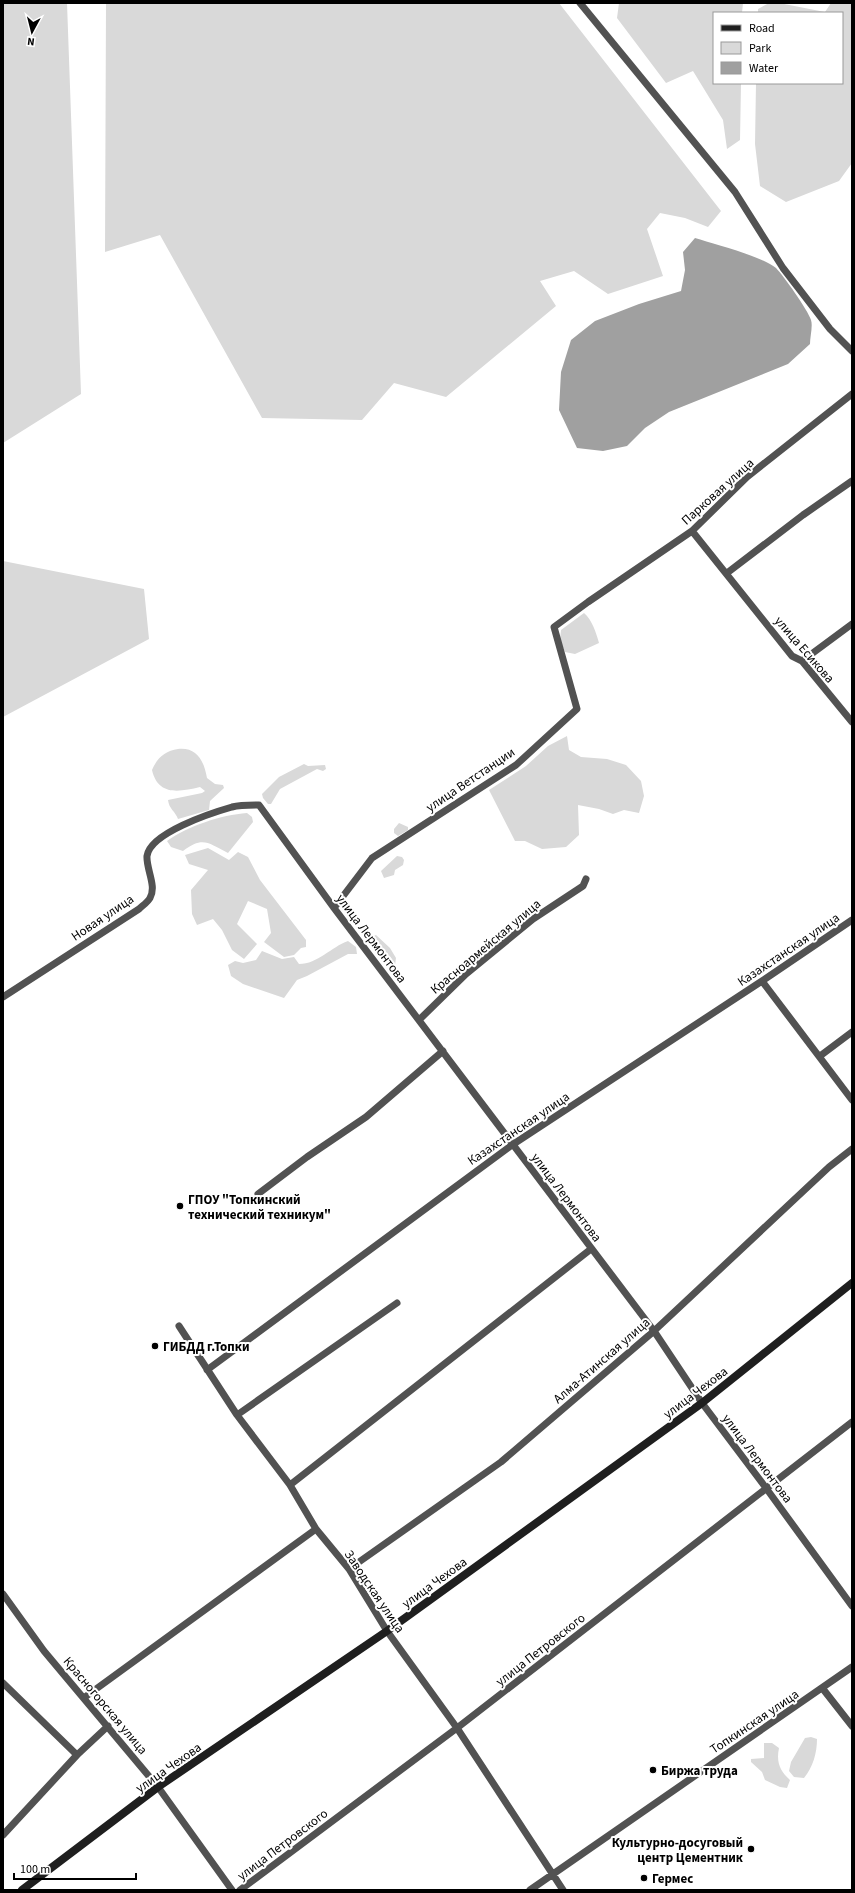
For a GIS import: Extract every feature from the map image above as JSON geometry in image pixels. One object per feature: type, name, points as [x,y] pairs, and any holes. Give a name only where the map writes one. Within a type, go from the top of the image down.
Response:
[{"type":"street","points":[[580,3],[735,192],[783,268],[830,329],[852,350]]},
{"type":"street","name":"Парковая улица","points":[[554,627],[692,531],[747,477],[852,394]]},
{"type":"street","points":[[727,573],[803,515],[852,481]]},
{"type":"street","name":"улица Есикова","points":[[692,531],[792,656],[802,661],[852,722]]},
{"type":"street","points":[[802,661],[852,624]]},
{"type":"street","name":"улица Ветстанции","points":[[334,908],[372,858],[516,765],[577,709],[554,627]]},
{"type":"street","name":"улица Лермонтова","points":[[259,805],[334,908],[654,1331],[702,1403],[852,1606]]},
{"type":"street","name":"Новая улица","points":[[3,996],[139,909],[150,898],[152,888],[147,856],[150,847],[156,841],[174,829],[233,807],[259,805]]},
{"type":"street","name":"Красноармейская улица","points":[[419,1020],[466,974],[532,919],[583,886],[586,879]]},
{"type":"street","name":"Казахстанская улица","points":[[208,1370],[512,1145],[762,981],[852,920]]},
{"type":"street","points":[[762,981],[852,1100]]},
{"type":"street","points":[[820,1056],[852,1032]]},
{"type":"street","points":[[258,1194],[307,1157],[366,1117],[443,1051]]},
{"type":"street","name":"Алма-Атинская улица","points":[[349,1569],[501,1462],[654,1331],[824,1173],[852,1149]]},
{"type":"street","points":[[290,1485],[591,1249]]},
{"type":"street","name":"улица Чехова","points":[[22,1890],[158,1787],[387,1631],[702,1403],[852,1283]]},
{"type":"street","points":[[237,1415],[397,1303]]},
{"type":"street","name":"Заводская улица","points":[[179,1326],[237,1415],[290,1485],[316,1529],[349,1569],[387,1631],[457,1728],[563,1890]]},
{"type":"street","name":"улица Петровского","points":[[240,1890],[457,1728],[852,1422]]},
{"type":"street","points":[[85,1698],[316,1529]]},
{"type":"street","name":"Красногорская улица","points":[[3,1594],[44,1651],[85,1698],[158,1787],[232,1890]]},
{"type":"street","name":"Топкинская улица","points":[[530,1890],[823,1689],[852,1667]]},
{"type":"street","points":[[3,1683],[77,1755]]},
{"type":"street","points":[[823,1689],[852,1726]]},
{"type":"street","points":[[3,1835],[77,1755],[108,1726]]},
{"type":"green space","points":[[3,3],[67,3],[81,394],[3,443]]},
{"type":"green space","points":[[106,3],[559,3],[721,211],[708,227],[685,218],[660,213],[647,229],[663,276],[608,294],[574,271],[540,281],[556,306],[446,397],[394,383],[362,420],[262,418],[160,235],[105,252]]},
{"type":"green space","points":[[619,3],[743,3],[742,12],[713,12],[713,84],[741,84],[740,140],[727,149],[723,120],[693,71],[666,83],[617,18]]},
{"type":"green space","points":[[769,3],[779,3],[825,12],[758,12],[758,9]]},
{"type":"green space","points":[[831,3],[852,3],[852,163],[839,181],[786,202],[760,186],[755,144],[756,84],[843,84],[843,12],[825,12]]},
{"type":"green space","points":[[3,561],[144,589],[149,639],[3,717]]},
{"type":"green space","points":[[584,613],[595,631],[599,643],[575,654],[565,652],[560,640],[561,630]]},
{"type":"green space","points":[[567,736],[569,750],[581,757],[607,759],[626,765],[641,781],[644,796],[639,813],[624,810],[613,814],[599,809],[578,805],[579,835],[566,847],[542,849],[525,841],[515,841],[489,790],[526,766],[548,746]]},
{"type":"green space","points":[[178,749],[190,750],[195,753],[202,761],[207,778],[215,784],[223,785],[224,788],[210,801],[209,810],[178,819],[168,800],[202,793],[205,791],[200,787],[177,791],[170,790],[159,784],[155,778],[152,770],[156,762],[165,753]]},
{"type":"green space","points":[[304,764],[308,766],[325,765],[326,769],[323,771],[317,769],[280,789],[271,804],[268,804],[263,798],[262,794],[279,777]]},
{"type":"green space","points":[[247,813],[252,817],[253,822],[228,853],[210,844],[201,842],[190,846],[183,851],[171,847],[167,841],[205,822],[226,816]]},
{"type":"green space","points":[[399,823],[408,827],[408,830],[398,836],[394,833],[394,829]]},
{"type":"green space","points":[[208,848],[229,860],[238,852],[248,857],[260,880],[306,940],[306,947],[301,948],[294,955],[284,957],[264,942],[271,933],[267,909],[248,901],[237,924],[257,944],[244,959],[232,950],[222,930],[213,919],[197,925],[192,914],[191,890],[208,870],[189,864],[185,855]]},
{"type":"green space","points":[[397,856],[402,857],[404,860],[403,865],[395,870],[394,875],[384,878],[381,871]]},
{"type":"green space","points":[[376,935],[390,948],[396,958],[395,965],[389,967],[370,942],[371,937]]},
{"type":"green space","points":[[348,941],[356,947],[357,954],[348,954],[297,980],[284,998],[243,984],[231,976],[228,965],[235,961],[243,963],[256,960],[262,951],[282,959],[294,957],[299,964],[306,963]]},
{"type":"green space","points":[[811,1737],[817,1739],[812,1765],[804,1778],[794,1777],[789,1771],[791,1762],[805,1738]]},
{"type":"green space","points":[[764,1743],[772,1743],[779,1748],[778,1758],[781,1770],[790,1780],[787,1788],[780,1787],[765,1780],[762,1772],[751,1762],[751,1759],[764,1758]]},
{"type":"water","points":[[695,238],[760,259],[776,268],[809,315],[812,325],[810,344],[788,364],[669,412],[645,428],[627,446],[603,451],[577,448],[559,410],[561,372],[571,340],[595,321],[639,304],[681,291],[685,270],[683,252]]},
{"type":"place","name":"ГПОУ \"Топкинский технический техникум\"","points":[[180,1206]]},
{"type":"place","name":"ГИБДД г.Топки","points":[[155,1346]]},
{"type":"place","name":"Биржа труда","points":[[653,1770]]},
{"type":"place","name":"Культурно-досуговый центр Цементник","points":[[751,1849]]},
{"type":"place","name":"Гермес","points":[[644,1878]]}]
